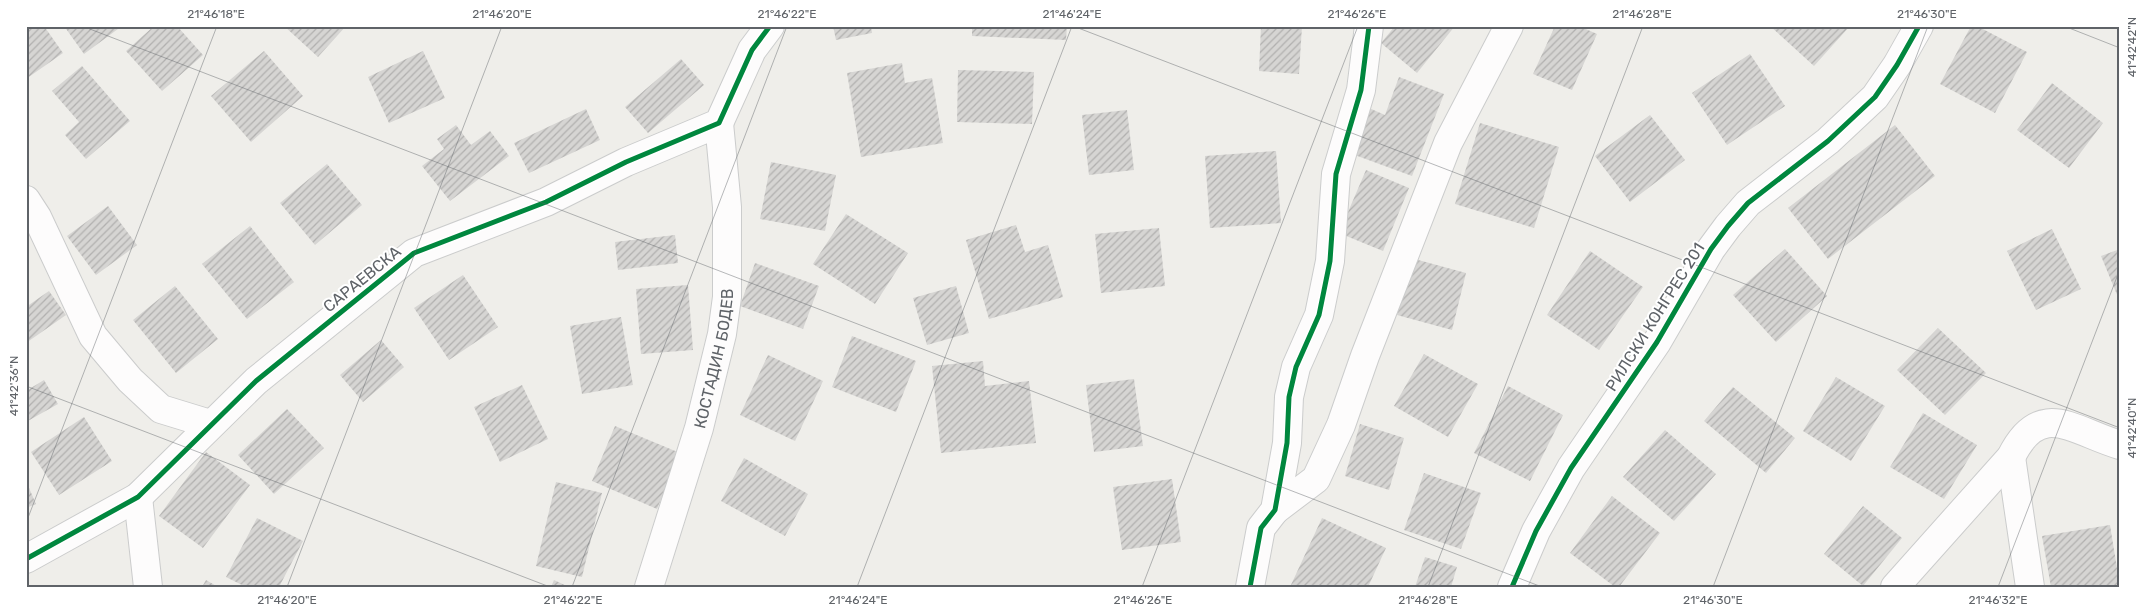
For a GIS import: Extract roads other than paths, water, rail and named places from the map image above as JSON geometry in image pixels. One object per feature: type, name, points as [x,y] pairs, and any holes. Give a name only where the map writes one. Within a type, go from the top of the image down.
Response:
[{"type":"street","points":[[719,124],[752,50],[770,26]]},
{"type":"street","points":[[1275,510],[1287,443],[1289,397],[1296,367],[1320,316],[1330,262],[1336,174],[1362,90],[1369,26]]},
{"type":"street","points":[[1250,587],[1261,528],[1275,510],[1316,479],[1341,425],[1365,356],[1448,143],[1509,26]]},
{"type":"street","name":"РИЛСКИ КОНГРЕС 201","points":[[1512,587],[1536,531],[1566,477],[1657,342],[1711,250],[1728,226],[1748,203],[1828,141],[1875,97],[1898,65],[1920,26]]},
{"type":"street","name":"САРАЕВСКА","points":[[26,559],[138,497],[210,424],[256,381],[414,254],[546,202],[626,162],[719,124]]},
{"type":"street","name":"КОСТАДИН БОДЕВ","points":[[649,587],[699,428],[722,334],[727,297],[727,207],[719,124]]},
{"type":"street","points":[[26,200],[37,216],[93,336],[130,380],[161,409],[210,424]]},
{"type":"street","points":[[1895,587],[2010,457],[2026,433],[2043,422],[2056,422],[2097,439],[2120,446]]},
{"type":"street","points":[[2010,457],[2030,587]]},
{"type":"street","points":[[138,497],[148,587]]}]
